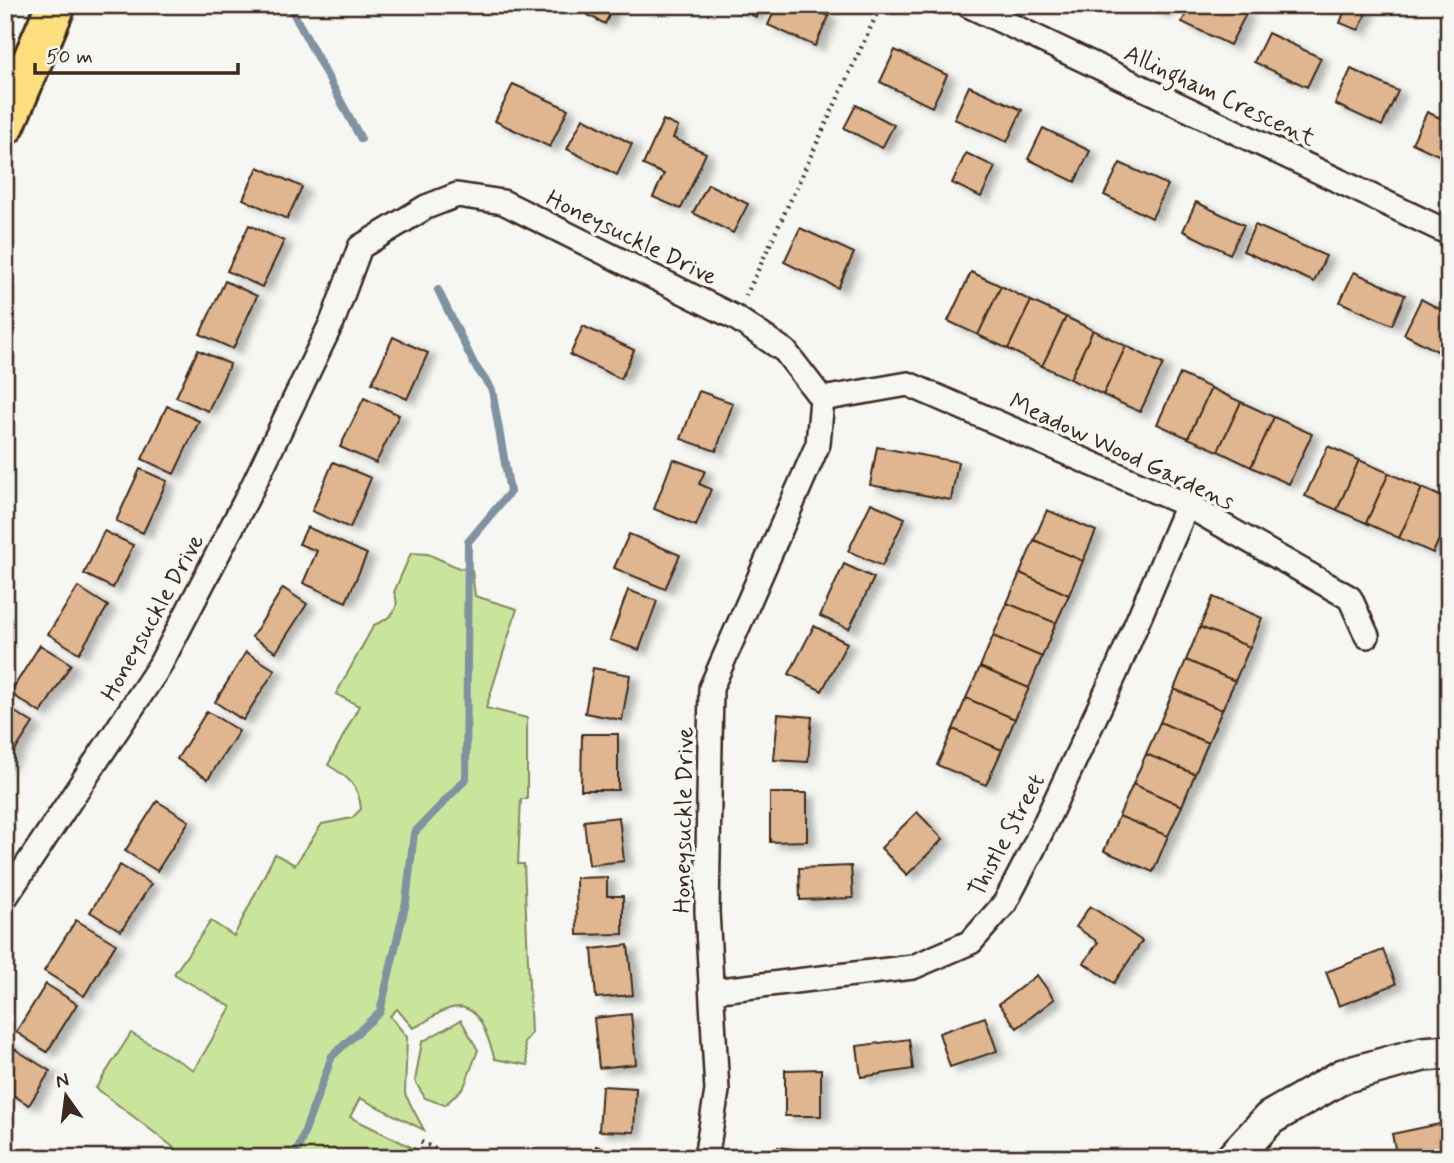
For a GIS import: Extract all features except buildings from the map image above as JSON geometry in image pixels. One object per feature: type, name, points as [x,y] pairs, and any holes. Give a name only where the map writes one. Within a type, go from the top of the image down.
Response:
[{"type":"highway","points":[[5,125],[56,5]]},
{"type":"street","name":"Allingham Crescent","points":[[968,5],[1449,233]]},
{"type":"street","name":"Honeysuckle Drive","points":[[5,898],[159,667],[250,492],[333,320],[360,247],[426,207],[457,195],[503,202],[736,318],[785,351],[822,399],[818,444],[711,688],[707,911],[717,1091],[706,1158]]},
{"type":"street","name":"Meadow Wood Gardens","points":[[822,399],[908,384],[1187,505],[1350,598],[1367,636]]},
{"type":"street","name":"Thistle Street","points":[[712,991],[914,967],[971,942],[1004,903],[1033,849],[1116,672],[1187,505]]},
{"type":"street","points":[[1233,1158],[1270,1118],[1343,1076],[1423,1054],[1449,1052]]},
{"type":"path","points":[[736,318],[881,5]]},
{"type":"path","points":[[421,1142],[453,1158]]},
{"type":"green space","points":[[411,553],[428,554],[459,568],[472,570],[475,596],[517,609],[486,708],[527,718],[527,799],[521,799],[518,864],[524,864],[531,1034],[524,1042],[528,1065],[495,1059],[485,1031],[475,1014],[468,1009],[448,1009],[413,1028],[397,1009],[390,1016],[407,1037],[405,1094],[424,1130],[360,1098],[350,1117],[433,1158],[178,1158],[181,1153],[96,1088],[131,1033],[194,1070],[231,1007],[174,974],[211,921],[234,936],[275,854],[295,865],[322,824],[352,818],[361,809],[358,794],[351,782],[328,765],[359,706],[336,694],[374,625],[393,613],[396,603],[394,592]]},
{"type":"green space","points":[[461,1020],[478,1050],[464,1087],[445,1105],[425,1098],[415,1081],[422,1042]]},
{"type":"waterway","points":[[289,5],[361,139]]},
{"type":"waterway","points":[[295,1158],[332,1056],[380,1012],[406,902],[414,833],[466,779],[468,542],[510,492],[492,390],[474,364],[438,290]]}]
